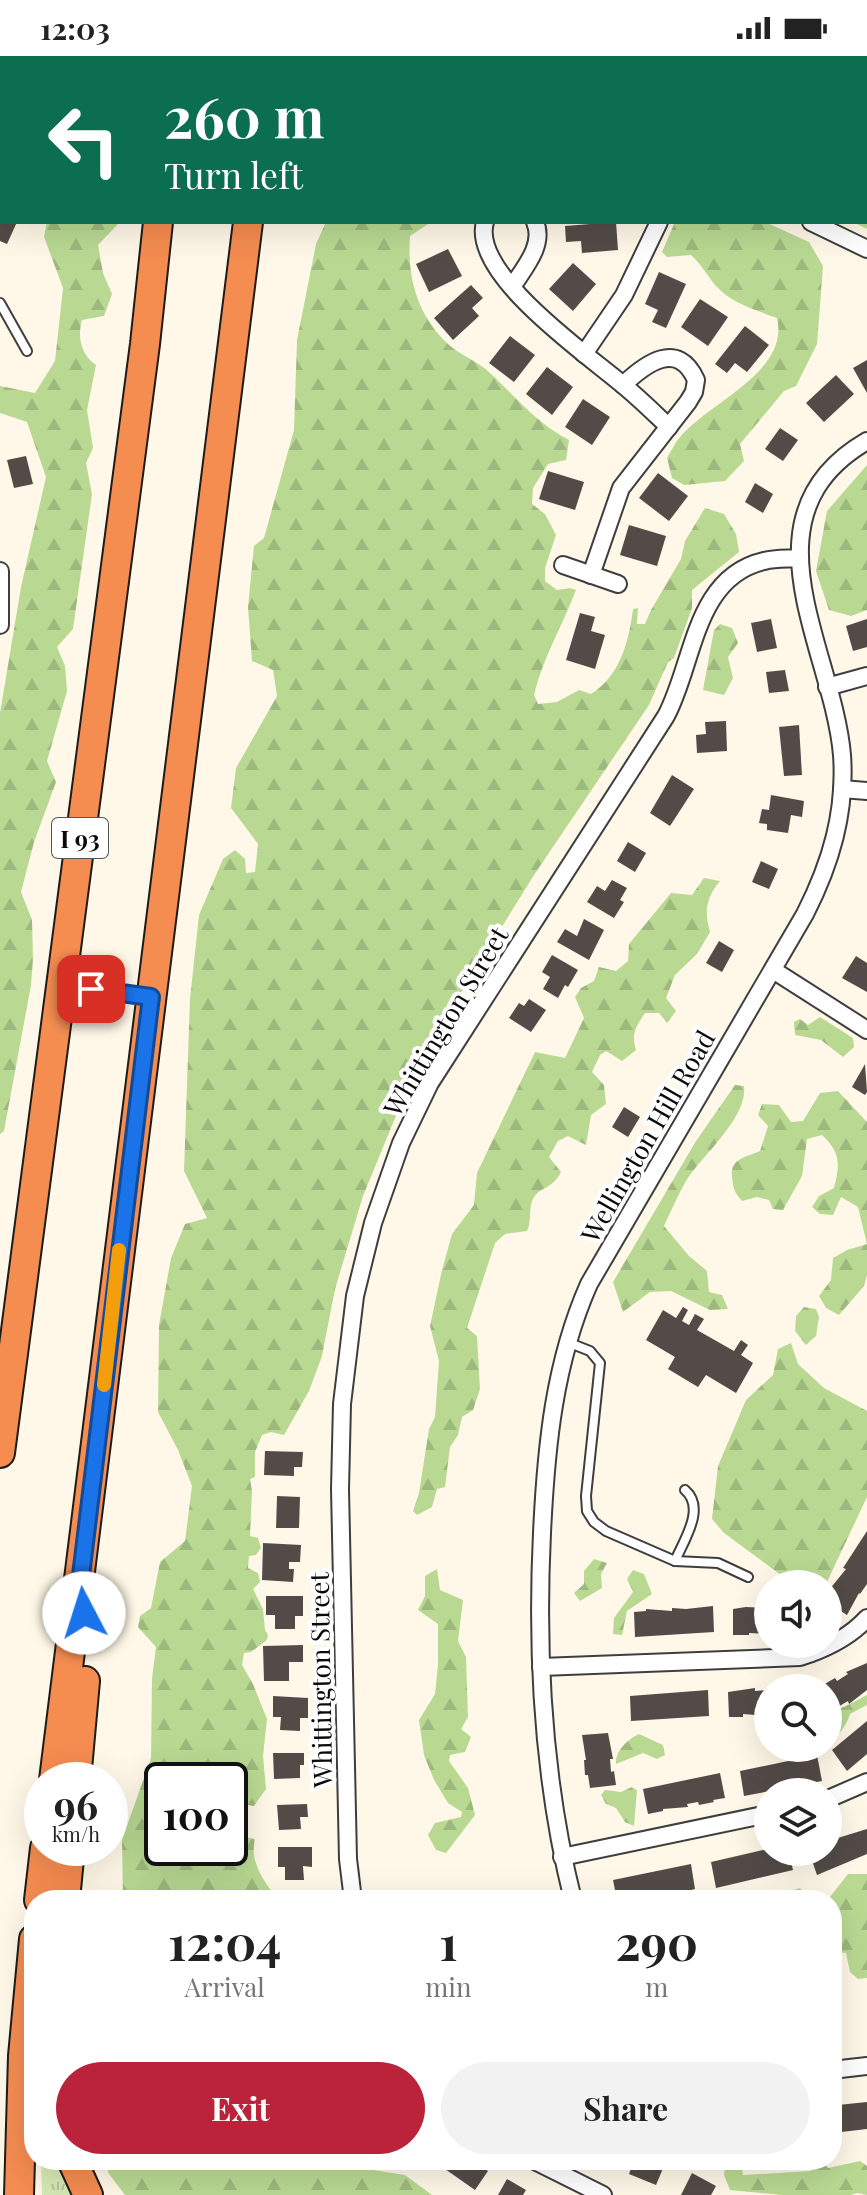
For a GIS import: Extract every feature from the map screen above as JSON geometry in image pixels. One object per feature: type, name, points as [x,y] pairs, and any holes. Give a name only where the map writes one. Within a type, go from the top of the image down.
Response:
[{"type":"highway","name":"I 93","points":[[0,1453],[143,360],[158,224]]},
{"type":"highway","points":[[56,1762],[248,224]]},
{"type":"highway","points":[[78,1762],[89,1642],[80,1584]]},
{"type":"highway","points":[[40,1890],[43,1866]]},
{"type":"highway","points":[[66,1890],[68,1866]]},
{"type":"highway","points":[[19,2195],[24,2045]]},
{"type":"highway","points":[[77,2170],[88,2195]]},
{"type":"street","points":[[485,224],[484,243],[512,287],[542,319],[669,427]]},
{"type":"street","points":[[512,287],[538,242],[536,224]]},
{"type":"street","points":[[584,354],[624,295],[658,224]]},
{"type":"street","points":[[815,224],[867,249]]},
{"type":"street","points":[[591,575],[621,488],[694,392],[696,380],[684,363],[664,358],[651,362],[623,385]]},
{"type":"street","name":"Wellington Hill Road","points":[[570,1890],[562,1857],[547,1756],[541,1667],[540,1569],[551,1419],[566,1342],[579,1306],[607,1251],[773,970],[829,863],[842,789],[839,731],[806,610],[800,558],[803,528],[816,490],[833,466],[867,441]]},
{"type":"street","name":"Whittington Street","points":[[352,1890],[348,1859],[340,1489],[342,1404],[355,1296],[386,1180],[413,1116],[458,1036],[666,716],[683,679],[698,626],[715,594],[726,581],[754,564],[766,560],[800,558]]},
{"type":"street","points":[[563,565],[618,584]]},
{"type":"street","points":[[0,571],[0,625]]},
{"type":"street","points":[[827,687],[867,676]]},
{"type":"street","points":[[842,789],[867,791]]},
{"type":"street","points":[[773,970],[867,1030]]},
{"type":"street","points":[[541,1667],[800,1657],[825,1649],[867,1618]]},
{"type":"street","points":[[842,1793],[867,1782]]},
{"type":"street","points":[[562,1857],[754,1817]]},
{"type":"street","points":[[842,2069],[867,2066]]},
{"type":"street","points":[[553,2170],[603,2195]]},
{"type":"lane","points":[[0,303],[27,351]]},
{"type":"lane","points":[[61,986],[151,997]]},
{"type":"lane","points":[[566,1342],[590,1351],[600,1363],[586,1496],[587,1511],[594,1522],[606,1531],[675,1561],[718,1563],[748,1577]]},
{"type":"lane","points":[[675,1561],[696,1507],[693,1496],[685,1490]]},
{"type":"green space","points":[[47,224],[118,224],[98,245],[103,273],[112,294],[104,316],[82,320],[81,326],[80,339],[84,351],[96,365],[87,410],[93,448],[86,463],[92,494],[73,629],[57,647],[65,666],[67,691],[47,761],[56,782],[34,842],[21,892],[32,920],[31,985],[4,1131],[0,1134],[0,713],[21,587],[46,477],[27,422],[0,413],[0,386],[35,393],[55,361],[63,288],[44,237]]},
{"type":"green space","points":[[325,224],[428,224],[410,236],[410,266],[416,294],[429,321],[448,344],[484,368],[536,417],[569,440],[566,460],[548,464],[533,488],[532,504],[545,514],[556,535],[545,568],[545,581],[557,590],[576,590],[538,681],[534,695],[538,704],[557,702],[579,690],[591,694],[609,678],[626,645],[633,609],[638,608],[637,624],[645,624],[681,559],[685,541],[705,508],[724,514],[736,534],[739,552],[692,590],[692,608],[674,658],[668,662],[649,705],[534,875],[462,991],[405,1094],[363,1196],[335,1289],[322,1356],[309,1391],[284,1435],[271,1432],[262,1435],[255,1452],[255,1477],[250,1479],[250,1536],[258,1538],[261,1548],[256,1555],[249,1556],[248,1568],[258,1573],[260,1582],[253,1589],[263,1609],[268,1635],[267,1640],[251,1652],[244,1653],[242,1665],[267,1719],[263,1756],[266,1789],[254,1806],[248,1805],[248,1762],[150,1762],[156,1647],[138,1627],[140,1616],[151,1608],[160,1562],[185,1541],[192,1486],[158,1412],[159,1325],[171,1258],[185,1224],[207,1218],[184,1171],[190,999],[199,915],[223,859],[235,850],[245,859],[246,873],[255,872],[258,844],[231,808],[236,768],[277,696],[273,670],[252,661],[248,607],[254,546],[264,538],[294,430],[297,340],[316,244]]},
{"type":"green space","points":[[674,224],[769,224],[809,242],[823,266],[817,344],[796,386],[784,391],[740,444],[744,461],[725,481],[684,485],[672,478],[667,458],[678,439],[693,424],[760,370],[778,337],[777,318],[728,297],[691,255],[667,257],[662,252]]},
{"type":"green space","points":[[867,465],[867,610],[851,616],[829,610],[816,571],[827,511]]},
{"type":"green space","points":[[720,624],[732,628],[738,643],[728,657],[733,678],[724,695],[703,690],[714,630]]},
{"type":"green space","points":[[704,878],[720,881],[708,905],[710,932],[697,954],[675,975],[666,998],[676,1011],[667,1023],[659,1013],[645,1013],[635,1030],[636,1050],[622,1061],[606,1051],[600,1055],[592,1072],[604,1085],[606,1104],[591,1115],[586,1145],[568,1136],[558,1141],[549,1157],[561,1172],[533,1199],[527,1231],[505,1234],[495,1243],[467,1328],[477,1336],[480,1389],[473,1410],[462,1417],[458,1435],[450,1447],[445,1487],[437,1489],[432,1507],[417,1515],[413,1511],[419,1493],[429,1429],[435,1417],[439,1361],[430,1326],[452,1234],[474,1205],[477,1173],[535,1052],[565,1058],[584,1018],[575,997],[581,988],[594,981],[599,967],[616,971],[628,961],[629,944],[671,893],[692,895]]},
{"type":"green space","points":[[820,1017],[853,1038],[854,1047],[843,1057],[821,1040],[795,1035],[794,1022],[800,1019],[808,1025]]},
{"type":"green space","points":[[735,1085],[744,1086],[739,1111],[686,1181],[664,1226],[689,1256],[707,1271],[709,1292],[722,1295],[728,1309],[710,1310],[671,1291],[650,1292],[623,1312],[613,1282],[696,1141]]},
{"type":"green space","points":[[838,1091],[867,1122],[867,1244],[858,1207],[841,1197],[833,1215],[820,1214],[812,1207],[819,1196],[834,1188],[837,1172],[836,1153],[822,1135],[807,1139],[802,1176],[783,1210],[773,1209],[769,1200],[757,1197],[742,1201],[733,1184],[732,1170],[736,1162],[760,1151],[768,1126],[758,1115],[762,1104],[779,1105],[791,1122],[803,1121],[820,1093]]},
{"type":"green space","points":[[867,1244],[864,1286],[839,1315],[826,1308],[819,1296],[831,1280],[833,1258]]},
{"type":"green space","points":[[804,1307],[816,1309],[819,1317],[816,1336],[806,1345],[795,1331],[796,1316]]},
{"type":"green space","points":[[791,1343],[798,1364],[824,1388],[867,1411],[867,1497],[833,1570],[774,1570],[724,1533],[712,1519],[718,1466],[746,1400],[773,1375],[778,1349]]},
{"type":"green space","points":[[594,1559],[607,1563],[601,1574],[602,1588],[580,1601],[574,1593],[584,1584],[584,1571]]},
{"type":"green space","points":[[437,1569],[440,1590],[463,1600],[458,1641],[466,1657],[468,1717],[461,1729],[471,1737],[465,1752],[450,1755],[449,1761],[468,1788],[475,1815],[446,1853],[436,1850],[428,1835],[435,1823],[461,1817],[462,1812],[448,1803],[434,1780],[424,1755],[419,1720],[435,1694],[438,1624],[418,1610],[425,1596],[425,1576]]},
{"type":"green space","points":[[633,1570],[644,1574],[652,1594],[627,1611],[622,1635],[613,1634],[614,1618],[633,1592],[627,1579]]},
{"type":"green space","points":[[867,1695],[867,1705],[850,1714],[842,1730],[844,1707]]},
{"type":"green space","points":[[639,1734],[663,1745],[665,1755],[657,1759],[643,1753],[616,1764],[623,1746]]},
{"type":"green space","points":[[144,1778],[144,1866],[248,1866],[248,1838],[255,1839],[256,1864],[271,1890],[123,1890],[122,1866],[128,1866],[128,1823]]},
{"type":"green space","points":[[632,1787],[637,1790],[634,1826],[625,1822],[616,1808],[606,1804],[601,1795],[605,1790],[621,1792]]},
{"type":"green space","points":[[848,1874],[867,1874],[867,1978],[858,1979],[850,1972],[846,1953],[842,1953],[842,1890],[835,1890]]},
{"type":"green space","points":[[860,2161],[867,2166],[867,2195],[783,2195],[730,2190],[725,2170],[742,2170],[743,2175],[842,2170],[842,2165]]},
{"type":"green space","points":[[41,2170],[65,2170],[76,2195],[42,2195]]},
{"type":"green space","points":[[108,2170],[373,2170],[405,2175],[432,2195],[125,2195]]},
{"type":"building","points":[[0,224],[16,224],[7,244],[0,241]]},
{"type":"building","points":[[616,224],[618,250],[582,253],[581,241],[566,242],[565,226]]},
{"type":"building","points":[[448,249],[462,276],[429,292],[416,264]]},
{"type":"building","points":[[573,263],[596,284],[573,311],[549,289]]},
{"type":"building","points":[[659,272],[686,284],[666,328],[652,322],[658,310],[645,304]]},
{"type":"building","points":[[471,285],[483,298],[472,308],[479,316],[453,340],[434,318]]},
{"type":"building","points":[[700,299],[728,317],[708,346],[681,327]]},
{"type":"building","points":[[745,326],[769,345],[747,372],[735,363],[727,373],[715,364]]},
{"type":"building","points":[[510,336],[535,355],[514,382],[489,363]]},
{"type":"building","points":[[867,360],[867,393],[853,368]]},
{"type":"building","points":[[547,367],[573,387],[552,415],[526,394]]},
{"type":"building","points":[[836,375],[854,394],[824,422],[806,403]]},
{"type":"building","points":[[583,399],[610,417],[592,445],[565,427]]},
{"type":"building","points":[[780,428],[798,440],[783,461],[765,449]]},
{"type":"building","points":[[26,456],[33,484],[14,488],[7,460]]},
{"type":"building","points":[[548,471],[584,482],[575,510],[539,499]]},
{"type":"building","points":[[658,473],[688,496],[669,521],[639,498]]},
{"type":"building","points":[[755,483],[773,494],[763,513],[745,502]]},
{"type":"building","points":[[629,525],[666,536],[657,566],[620,555]]},
{"type":"building","points":[[580,613],[595,617],[591,631],[605,635],[595,669],[566,660]]},
{"type":"building","points":[[771,619],[777,648],[757,652],[751,623]]},
{"type":"building","points":[[867,619],[867,647],[853,651],[846,626]]},
{"type":"building","points":[[785,670],[789,691],[769,693],[766,672]]},
{"type":"building","points":[[726,721],[727,751],[697,753],[696,735],[706,734],[705,722]]},
{"type":"building","points":[[799,725],[802,775],[784,776],[779,727]]},
{"type":"building","points":[[672,775],[694,789],[670,826],[650,813]]},
{"type":"building","points":[[771,795],[804,801],[802,817],[791,815],[788,833],[767,830],[767,824],[759,823],[762,809],[769,810]]},
{"type":"building","points":[[628,842],[646,853],[635,872],[617,861]]},
{"type":"building","points":[[761,861],[778,869],[769,889],[752,882]]},
{"type":"building","points":[[612,880],[627,888],[620,900],[624,902],[614,918],[587,902],[597,886],[605,891]]},
{"type":"building","points":[[584,919],[604,930],[589,960],[557,942],[565,929],[577,936]]},
{"type":"building","points":[[719,941],[734,950],[722,972],[706,963]]},
{"type":"building","points":[[552,955],[578,970],[558,998],[543,989],[550,977],[542,972]]},
{"type":"building","points":[[856,956],[867,963],[867,992],[842,978]]},
{"type":"building","points":[[529,999],[546,1010],[531,1032],[509,1018],[519,1003],[524,1006]]},
{"type":"building","points":[[865,1064],[867,1092],[865,1095],[852,1087]]},
{"type":"building","points":[[624,1107],[640,1117],[628,1137],[612,1127]]},
{"type":"building","points":[[683,1307],[688,1310],[682,1321],[689,1325],[695,1314],[704,1319],[697,1330],[734,1351],[741,1340],[748,1345],[741,1355],[753,1363],[736,1393],[706,1375],[698,1387],[668,1369],[675,1357],[646,1340],[663,1310],[676,1318]]},
{"type":"building","points":[[265,1451],[303,1452],[302,1467],[294,1467],[294,1476],[264,1475]]},
{"type":"building","points":[[277,1496],[300,1497],[299,1528],[276,1528]]},
{"type":"building","points":[[867,1531],[867,1584],[847,1615],[842,1612],[842,1574],[846,1569],[843,1568]]},
{"type":"building","points":[[263,1543],[301,1545],[300,1562],[289,1562],[289,1569],[294,1569],[293,1582],[262,1580]]},
{"type":"building","points":[[266,1596],[303,1596],[303,1616],[295,1616],[295,1629],[275,1629],[275,1615],[266,1615]]},
{"type":"building","points":[[713,1606],[714,1632],[635,1637],[634,1612]]},
{"type":"building","points":[[754,1607],[754,1633],[733,1635],[733,1609]]},
{"type":"building","points":[[303,1645],[303,1662],[289,1662],[289,1681],[264,1681],[263,1646]]},
{"type":"building","points":[[867,1663],[867,1690],[849,1704],[848,1701],[842,1704],[842,1678],[848,1674],[846,1672]]},
{"type":"building","points":[[754,1688],[754,1715],[729,1717],[728,1692]]},
{"type":"building","points":[[708,1690],[709,1716],[631,1721],[630,1696]]},
{"type":"building","points":[[273,1696],[308,1698],[308,1718],[300,1718],[300,1731],[280,1730],[281,1717],[273,1717]]},
{"type":"building","points":[[867,1721],[867,1754],[847,1771],[841,1762],[842,1742]]},
{"type":"building","points":[[608,1733],[613,1759],[610,1759],[611,1772],[614,1771],[616,1785],[590,1788],[588,1775],[585,1775],[582,1735]]},
{"type":"building","points":[[273,1753],[304,1753],[300,1778],[274,1779]]},
{"type":"building","points":[[783,1762],[818,1762],[821,1778],[754,1778],[754,1794],[744,1796],[740,1771]]},
{"type":"building","points":[[720,1773],[725,1798],[648,1814],[643,1789]]},
{"type":"building","points":[[307,1804],[308,1817],[300,1817],[301,1829],[279,1830],[277,1805]]},
{"type":"building","points":[[867,1829],[867,1854],[842,1864],[842,1837]]},
{"type":"building","points":[[278,1847],[312,1847],[312,1867],[303,1866],[304,1880],[285,1880],[285,1867],[278,1867]]},
{"type":"building","points":[[754,1852],[754,1866],[792,1866],[793,1870],[716,1888],[711,1862]]},
{"type":"building","points":[[691,1864],[695,1889],[615,1890],[613,1880]]},
{"type":"building","points":[[814,1866],[838,1866],[817,1875]]},
{"type":"building","points":[[867,2102],[867,2129],[842,2132],[842,2105]]},
{"type":"building","points":[[446,2170],[488,2171],[475,2190]]},
{"type":"building","points":[[630,2170],[662,2170],[656,2185],[629,2174]]},
{"type":"building","points":[[692,2173],[716,2186],[711,2195],[681,2195]]},
{"type":"building","points":[[507,2179],[526,2190],[523,2195],[498,2195]]},
{"type":"slow traffic","points":[[104,1385],[119,1250]]},
{"type":"route","points":[[84,1613],[80,1584],[151,997],[91,989]]}]
